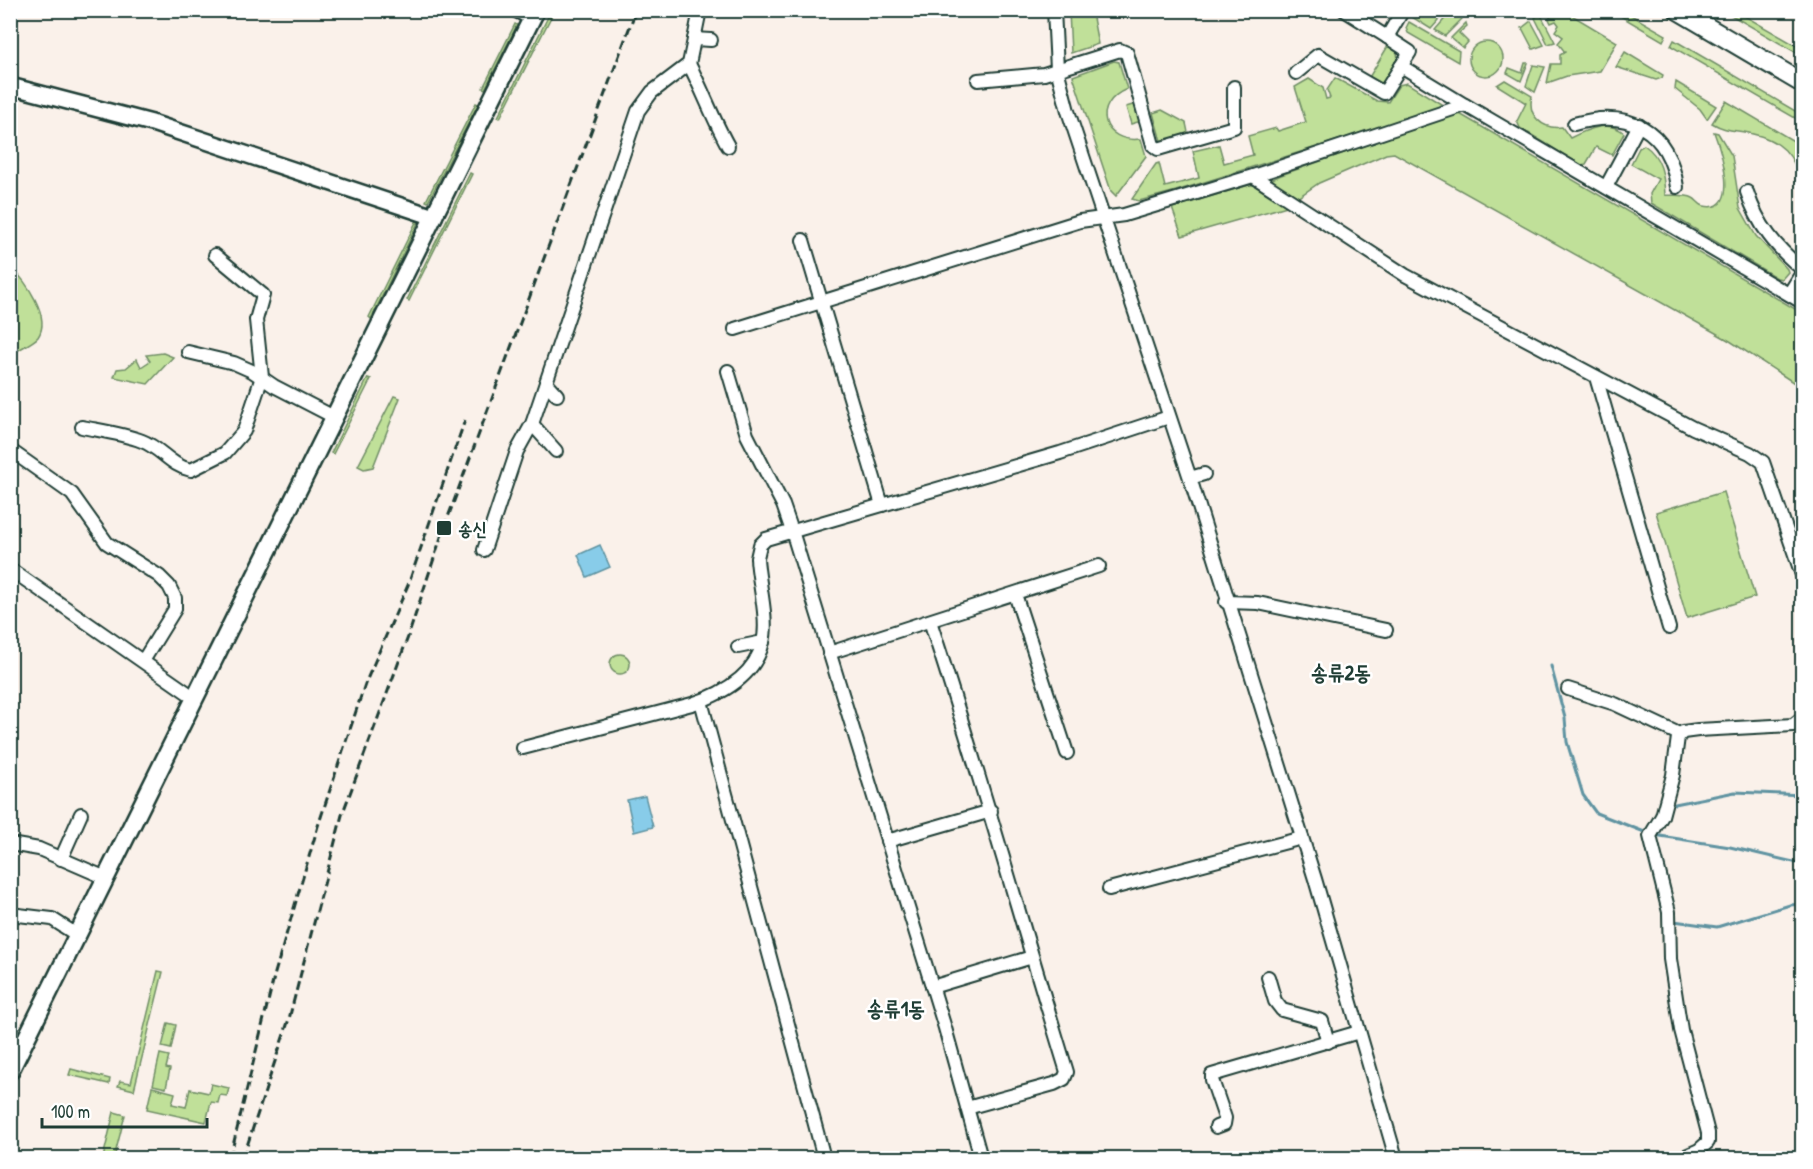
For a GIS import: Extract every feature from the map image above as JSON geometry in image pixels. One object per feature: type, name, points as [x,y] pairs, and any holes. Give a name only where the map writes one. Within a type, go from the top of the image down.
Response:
[{"type":"main road","points":[[1678,10],[1803,83]]},
{"type":"main road","points":[[10,1071],[534,15]]},
{"type":"street","points":[[514,10],[534,15]]},
{"type":"street","points":[[700,10],[689,64],[702,90],[710,114],[728,146]]},
{"type":"street","points":[[1054,10],[1057,69],[1068,111],[1106,218],[1190,478],[1226,602],[1302,838],[1396,1158]]},
{"type":"street","points":[[1296,73],[1318,55],[1384,93],[1410,52],[1344,10]]},
{"type":"street","points":[[1387,37],[1403,10]]},
{"type":"street","points":[[694,39],[711,40]]},
{"type":"street","points":[[978,80],[1044,75],[1120,50],[1127,53],[1154,145],[1158,149],[1234,128],[1234,87]]},
{"type":"street","points":[[484,550],[517,451],[532,424],[638,111],[652,92],[689,64]]},
{"type":"street","points":[[1401,66],[1803,302]]},
{"type":"street","points":[[10,86],[152,123],[434,217]]},
{"type":"street","points":[[735,329],[1080,221],[1124,215],[1253,176],[1465,105]]},
{"type":"street","points":[[1574,124],[1595,118],[1620,118],[1639,125],[1653,134],[1666,150],[1672,162],[1677,187]]},
{"type":"street","points":[[1606,187],[1639,125]]},
{"type":"street","points":[[1253,176],[1405,275],[1596,377],[1763,462],[1803,575]]},
{"type":"street","points":[[1747,192],[1766,234],[1803,271],[1789,294]]},
{"type":"street","points":[[803,240],[882,505]]},
{"type":"street","points":[[82,427],[142,441],[154,447],[170,461],[191,470],[225,453],[237,442],[244,431],[262,377],[256,320],[263,295],[215,255]]},
{"type":"street","points":[[188,352],[234,363],[262,377],[274,387],[334,417]]},
{"type":"street","points":[[728,371],[747,435],[783,505],[792,531],[932,987],[981,1158]]},
{"type":"street","points":[[1596,377],[1669,628]]},
{"type":"street","points":[[546,383],[557,395]]},
{"type":"street","points":[[523,748],[701,701],[717,696],[738,681],[751,666],[763,642],[764,628],[758,581],[760,545],[766,539],[1060,453],[1169,417]]},
{"type":"street","points":[[532,424],[556,451]]},
{"type":"street","points":[[10,450],[72,494],[107,543],[159,576],[169,586],[175,598],[175,609],[143,661]]},
{"type":"street","points":[[1190,478],[1204,474]]},
{"type":"street","points":[[829,653],[1099,566]]},
{"type":"street","points":[[10,569],[195,698]]},
{"type":"street","points":[[1015,594],[1067,753]]},
{"type":"street","points":[[1226,602],[1258,603],[1386,630]]},
{"type":"street","points":[[930,621],[991,811],[1066,1072],[1064,1079],[1014,1097],[967,1108]]},
{"type":"street","points":[[738,646],[763,642]]},
{"type":"street","points":[[1568,689],[1615,704],[1679,734],[1698,730],[1793,725],[1803,718]]},
{"type":"street","points":[[701,701],[804,1099],[824,1158]]},
{"type":"street","points":[[1679,734],[1673,775],[1662,816],[1651,834],[1669,912],[1670,959],[1681,1030],[1708,1133],[1708,1142],[1685,1158]]},
{"type":"street","points":[[887,841],[991,811]]},
{"type":"street","points":[[61,859],[81,814]]},
{"type":"street","points":[[1109,889],[1302,838]]},
{"type":"street","points":[[10,844],[39,849],[106,878]]},
{"type":"street","points":[[10,914],[52,919],[77,935]]},
{"type":"street","points":[[932,987],[1032,957]]},
{"type":"street","points":[[1268,977],[1275,1001],[1282,1010],[1322,1021],[1328,1041]]},
{"type":"street","points":[[1216,1127],[1224,1124],[1225,1118],[1212,1075],[1359,1032]]},
{"type":"green space","points":[[551,11],[554,11],[500,118],[498,117]]},
{"type":"green space","points":[[1069,11],[1096,11],[1093,18],[1098,44],[1071,53]]},
{"type":"green space","points":[[1416,11],[1447,11],[1431,29],[1412,17]]},
{"type":"green space","points":[[1457,11],[1462,19],[1445,36],[1435,30],[1449,14]]},
{"type":"green space","points":[[1551,11],[1565,11],[1617,42],[1600,71],[1567,76],[1547,83],[1551,64],[1560,64],[1560,55],[1565,52],[1558,43],[1563,37],[1555,31],[1559,25],[1556,21],[1551,23],[1549,19],[1552,15]]},
{"type":"green space","points":[[1612,11],[1624,11],[1666,35],[1663,41]]},
{"type":"green space","points":[[1724,11],[1736,11],[1802,49],[1802,56]]},
{"type":"green space","points":[[1540,13],[1555,42],[1548,44],[1535,18]]},
{"type":"green space","points":[[1531,21],[1544,45],[1533,49],[1522,28]]},
{"type":"green space","points":[[1409,22],[1459,51],[1458,62],[1408,33],[1406,28]]},
{"type":"green space","points":[[1466,23],[1467,26],[1459,33],[1468,42],[1463,48],[1451,38]]},
{"type":"green space","points":[[515,24],[517,25],[485,89],[483,88]]},
{"type":"green space","points":[[1674,40],[1802,115],[1802,122],[1671,46]]},
{"type":"green space","points":[[1486,42],[1498,47],[1503,59],[1498,71],[1486,76],[1474,71],[1469,59],[1474,47]]},
{"type":"green space","points":[[1388,46],[1397,52],[1398,60],[1385,82],[1377,84],[1368,79]]},
{"type":"green space","points":[[1625,52],[1663,75],[1662,78],[1656,80],[1616,67]]},
{"type":"green space","points":[[1114,61],[1119,62],[1127,89],[1109,104],[1105,113],[1106,121],[1117,135],[1128,139],[1141,139],[1146,156],[1116,196],[1111,191],[1073,76]]},
{"type":"green space","points":[[1525,63],[1528,63],[1521,81],[1507,73],[1509,68],[1522,73]]},
{"type":"green space","points":[[1533,65],[1545,67],[1535,92],[1526,86]]},
{"type":"green space","points":[[1335,78],[1377,101],[1388,102],[1399,85],[1407,83],[1441,104],[1437,109],[1176,191],[1139,201],[1132,199],[1156,164],[1159,163],[1165,187],[1199,178],[1193,151],[1219,145],[1224,163],[1253,155],[1248,136],[1276,128],[1278,131],[1306,122],[1295,87],[1309,79],[1323,88],[1326,99],[1330,98],[1327,90]]},
{"type":"green space","points":[[1505,80],[1532,96],[1532,110],[1538,120],[1549,126],[1562,127],[1570,138],[1590,129],[1605,126],[1624,133],[1612,155],[1596,147],[1586,164],[1581,165],[1520,128],[1517,121],[1526,103],[1497,85]]},
{"type":"green space","points":[[1676,82],[1716,106],[1707,119],[1700,109],[1675,89]]},
{"type":"green space","points":[[1726,101],[1802,146],[1802,185],[1795,165],[1778,144],[1760,136],[1726,129],[1712,123]]},
{"type":"green space","points":[[476,103],[478,104],[428,202],[426,201]]},
{"type":"green space","points":[[1136,104],[1141,121],[1131,124],[1126,107]]},
{"type":"green space","points":[[1162,110],[1186,123],[1189,137],[1161,141],[1153,113]]},
{"type":"green space","points":[[1458,113],[1802,313],[1802,388],[1730,341],[1394,153],[1386,154],[1319,183],[1297,198],[1272,179]]},
{"type":"green space","points":[[1714,132],[1718,133],[1732,156],[1740,208],[1756,236],[1787,269],[1788,272],[1782,279],[1651,203],[1650,194],[1658,179],[1631,164],[1639,148],[1644,145],[1658,161],[1663,174],[1665,195],[1687,196],[1704,206],[1716,206],[1722,200],[1726,178]]},
{"type":"green space","points":[[470,173],[472,174],[409,301],[407,300]]},
{"type":"green space","points":[[1249,185],[1257,185],[1287,206],[1182,236],[1172,208]]},
{"type":"green space","points":[[419,216],[421,217],[371,319],[369,317]]},
{"type":"green space","points":[[11,267],[35,299],[42,319],[38,337],[11,355]]},
{"type":"green space","points":[[163,353],[173,357],[148,384],[114,377],[117,369],[126,368],[137,359],[141,367],[150,361],[146,355]]},
{"type":"green space","points":[[368,378],[371,379],[333,454],[331,453]]},
{"type":"green space","points":[[394,396],[400,398],[373,467],[364,469],[358,466]]},
{"type":"green space","points":[[1723,492],[1755,597],[1687,618],[1656,512]]},
{"type":"green space","points":[[620,654],[627,657],[630,664],[627,671],[620,674],[613,671],[610,664],[613,657]]},
{"type":"green space","points":[[158,971],[163,972],[134,1090],[118,1086],[120,1081],[131,1083]]},
{"type":"green space","points":[[168,1023],[176,1025],[171,1049],[162,1047]]},
{"type":"green space","points":[[160,1054],[169,1056],[166,1068],[170,1069],[166,1088],[153,1085]]},
{"type":"green space","points":[[71,1069],[110,1079],[109,1084],[69,1075]]},
{"type":"green space","points":[[211,1084],[229,1088],[227,1096],[220,1095],[218,1103],[211,1102],[206,1122],[147,1109],[152,1087],[175,1093],[172,1104],[186,1107],[190,1089],[209,1093]]},
{"type":"green space","points":[[114,1112],[125,1115],[114,1158],[103,1158]]},
{"type":"water","points":[[600,545],[610,567],[587,577],[578,555]]},
{"type":"water","points":[[645,796],[653,827],[634,832],[627,800]]},
{"type":"waterway","points":[[1551,666],[1565,718],[1567,742],[1583,795],[1596,813],[1647,833]]},
{"type":"waterway","points":[[1675,804],[1735,792],[1802,795]]},
{"type":"waterway","points":[[1654,835],[1730,847],[1802,864]]},
{"type":"waterway","points":[[1674,921],[1717,927],[1790,905],[1802,904]]},
{"type":"railway","points":[[243,1158],[289,1019],[342,815],[408,637],[444,528],[636,10]]},
{"type":"railway","points":[[230,1158],[275,973],[318,826],[365,684],[408,585],[465,420]]},
{"type":"place","name":"송신","points":[[444,528]]},
{"type":"district","name":"송류2동","points":[[1341,672]]},
{"type":"district","name":"송류1동","points":[[896,1008]]}]
